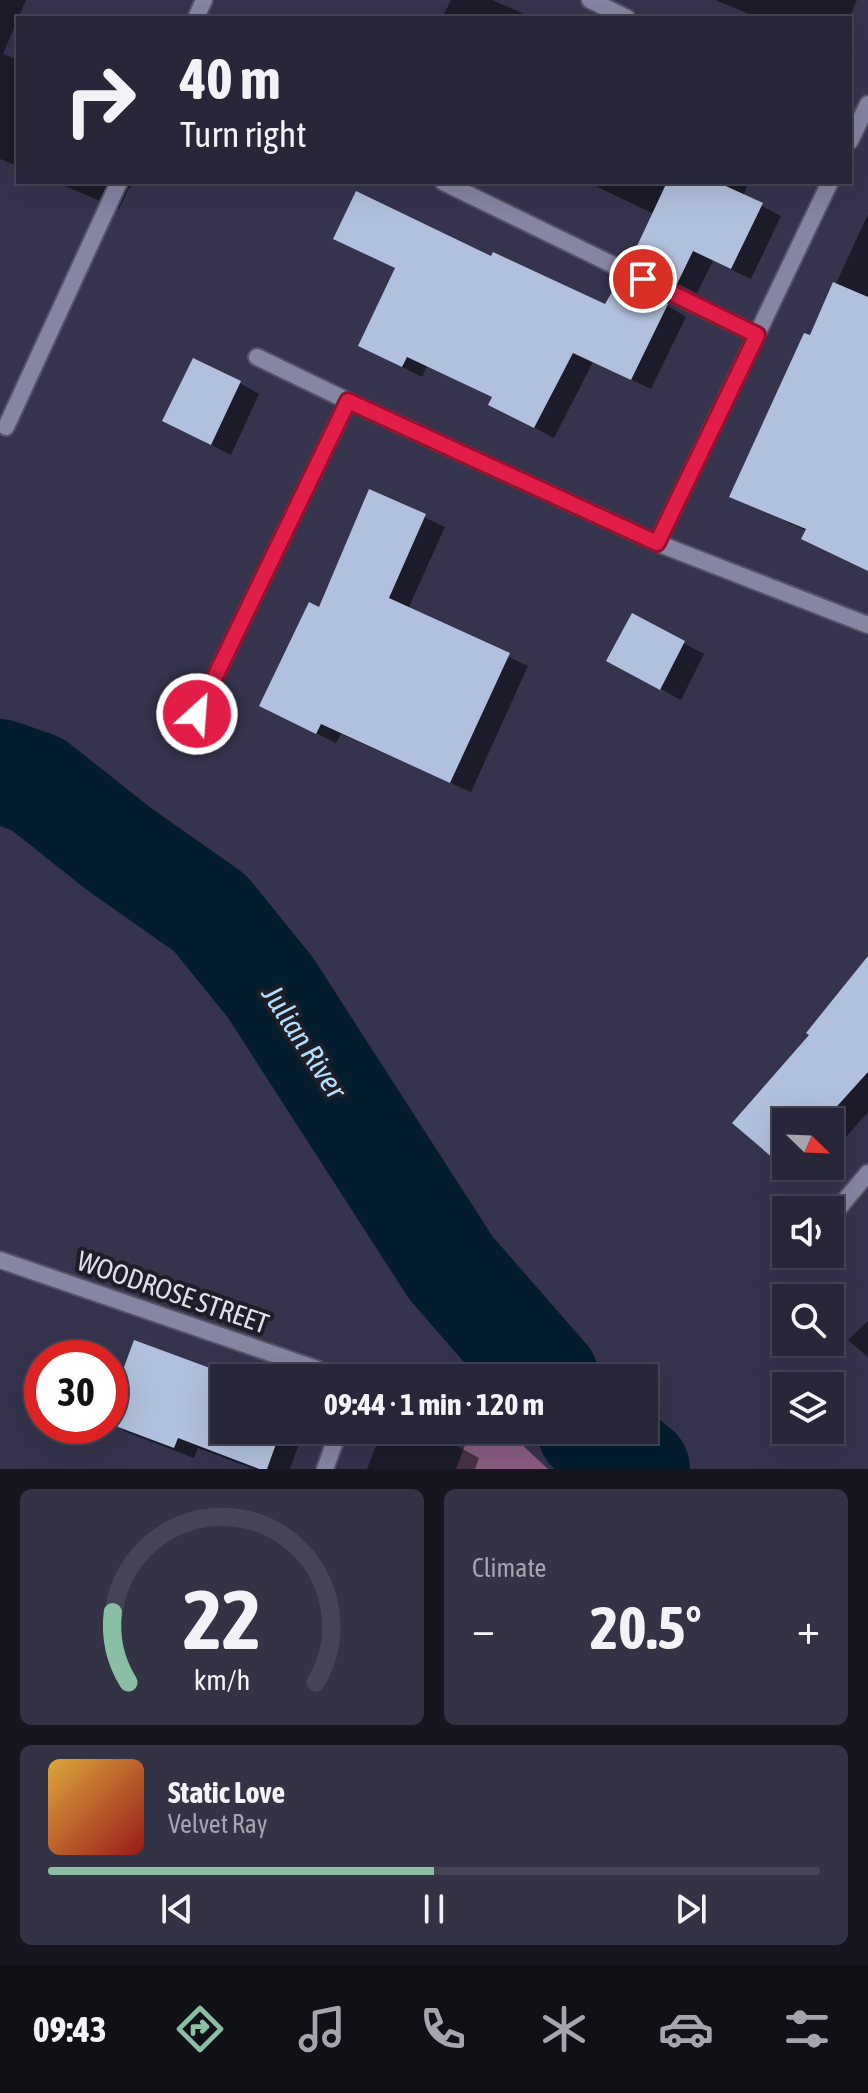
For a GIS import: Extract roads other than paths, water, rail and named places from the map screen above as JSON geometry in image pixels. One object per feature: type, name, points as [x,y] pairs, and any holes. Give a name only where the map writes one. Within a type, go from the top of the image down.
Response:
[{"type":"street","points":[[590,0],[610,4]]},
{"type":"street","points":[[852,133],[868,104]]},
{"type":"street","points":[[6,427],[118,184]]},
{"type":"street","points":[[447,184],[757,335]]},
{"type":"street","points":[[657,543],[829,184]]},
{"type":"street","points":[[257,357],[657,543],[868,625]]},
{"type":"street","points":[[197,714],[348,401]]},
{"type":"street","points":[[844,1202],[868,1173]]},
{"type":"street","name":"WOODROSE STREET","points":[[0,1260],[302,1364]]},
{"type":"street","points":[[325,1469],[334,1444]]},
{"type":"waterway","name":"Julian River","points":[[0,771],[37,784],[119,849],[210,913],[270,987],[451,1268],[535,1364]]},
{"type":"waterway","name":"Julian River","points":[[607,1444],[638,1469]]}]
